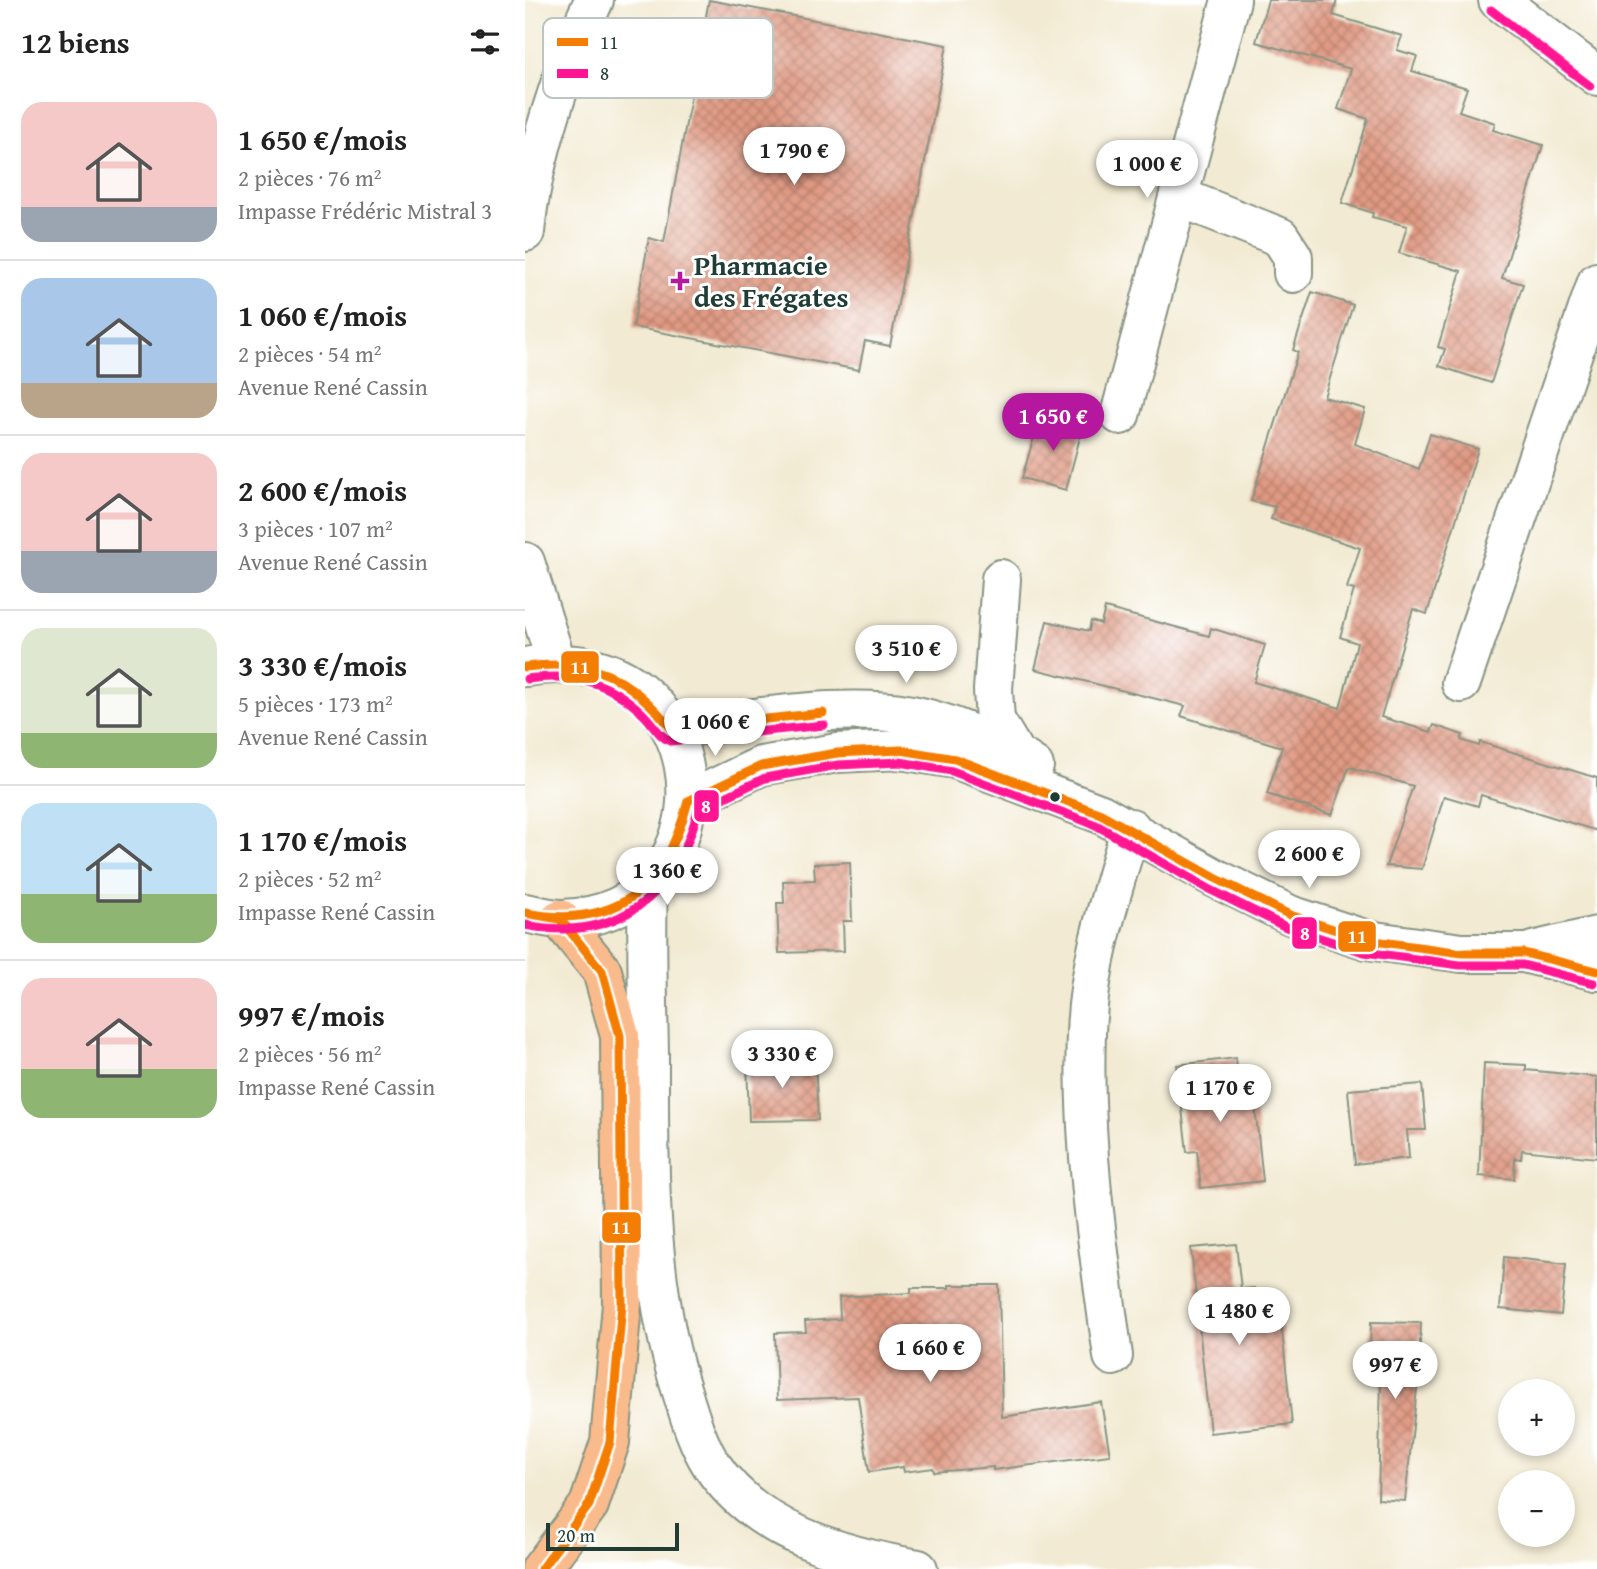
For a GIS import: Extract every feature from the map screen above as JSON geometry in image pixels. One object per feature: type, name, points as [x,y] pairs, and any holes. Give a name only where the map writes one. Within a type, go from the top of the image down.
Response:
[{"type":"highway","points":[[541,1569],[559,1549],[589,1505],[610,1442],[622,1304],[620,1036],[602,971],[542,916]]},
{"type":"street","points":[[586,18],[594,0]]},
{"type":"street","points":[[1121,415],[1231,0]]},
{"type":"street","points":[[1498,0],[1597,76]]},
{"type":"street","points":[[525,233],[528,192],[558,98]]},
{"type":"street","points":[[1179,197],[1280,237],[1293,257],[1293,273]]},
{"type":"street","points":[[1461,683],[1597,282]]},
{"type":"street","points":[[525,562],[540,665],[592,667],[626,681],[652,701],[672,729],[686,764],[688,801],[682,832],[673,851],[648,884],[622,903],[602,911],[542,916]]},
{"type":"street","points":[[1001,579],[993,690],[995,720],[1017,757]]},
{"type":"street","points":[[672,729],[806,713],[891,712],[965,731],[1017,757],[1116,821],[1215,878],[1303,919],[1367,940],[1462,953],[1524,953],[1597,936]]},
{"type":"street","points":[[688,801],[761,766],[837,753],[901,750],[955,759],[1116,821]]},
{"type":"street","points":[[1113,1356],[1088,1174],[1086,1032],[1116,821]]},
{"type":"street","points":[[648,884],[645,962],[649,1185],[660,1307],[673,1367],[689,1415],[711,1464],[739,1495],[774,1522],[821,1545],[868,1560],[918,1569]]},
{"type":"street","points":[[1524,953],[1597,971]]},
{"type":"building","points":[[709,0],[947,45],[890,346],[865,341],[859,370],[633,327],[649,238],[664,242],[691,98],[773,98],[773,18],[706,18]]},
{"type":"building","points":[[1268,0],[1337,0],[1333,15],[1402,36],[1397,50],[1417,56],[1412,71],[1467,88],[1459,111],[1495,123],[1493,130],[1543,145],[1502,278],[1523,284],[1491,383],[1439,366],[1445,349],[1438,347],[1461,271],[1399,253],[1407,226],[1372,217],[1373,213],[1342,203],[1368,119],[1338,109],[1351,69],[1256,42]]},
{"type":"building","points":[[1312,292],[1353,305],[1324,397],[1365,409],[1355,444],[1419,469],[1430,434],[1478,449],[1427,614],[1413,609],[1381,717],[1431,732],[1434,725],[1463,735],[1461,740],[1479,746],[1480,742],[1597,778],[1597,831],[1481,795],[1478,806],[1444,796],[1422,869],[1386,866],[1413,786],[1349,767],[1332,815],[1267,794],[1282,747],[1181,716],[1185,706],[1035,669],[1047,621],[1089,631],[1091,621],[1101,624],[1105,608],[1209,636],[1211,628],[1265,645],[1254,682],[1340,708],[1357,643],[1340,637],[1354,590],[1347,588],[1360,548],[1271,519],[1275,507],[1251,501],[1298,352],[1293,350]]},
{"type":"building","points":[[1040,416],[1083,426],[1066,490],[1022,478]]},
{"type":"building","points":[[850,862],[852,921],[843,921],[844,951],[779,953],[777,903],[784,903],[783,881],[815,880],[814,864]]},
{"type":"building","points":[[1236,1058],[1240,1099],[1254,1097],[1263,1181],[1201,1188],[1197,1151],[1187,1152],[1177,1065]]},
{"type":"building","points":[[815,1059],[818,1120],[749,1121],[747,1061]]},
{"type":"building","points":[[1484,1063],[1526,1065],[1526,1070],[1597,1077],[1597,1158],[1522,1150],[1521,1159],[1515,1158],[1514,1179],[1479,1176]]},
{"type":"building","points":[[1422,1084],[1426,1130],[1407,1130],[1409,1158],[1355,1164],[1348,1090]]},
{"type":"building","points":[[1236,1244],[1241,1289],[1254,1288],[1255,1306],[1279,1303],[1292,1424],[1210,1433],[1191,1248]]},
{"type":"building","points":[[1504,1257],[1566,1264],[1561,1315],[1500,1309]]},
{"type":"building","points":[[949,1285],[999,1285],[1002,1417],[1101,1402],[1110,1455],[993,1470],[993,1467],[934,1472],[933,1468],[904,1472],[903,1467],[869,1472],[858,1397],[777,1400],[775,1333],[806,1332],[805,1321],[840,1319],[839,1297],[911,1293],[911,1288],[949,1288]]},
{"type":"building","points":[[1371,1322],[1421,1323],[1405,1501],[1378,1499],[1381,1378],[1369,1377]]},
{"type":"transit line","name":"8","points":[[1491,10],[1590,86]]},
{"type":"transit line","name":"11","points":[[525,667],[571,665],[608,675],[640,696],[672,729],[823,713]]},
{"type":"transit line","name":"8","points":[[527,679],[575,678],[603,686],[630,702],[670,741],[824,725]]},
{"type":"transit line","name":"11","points":[[525,913],[558,917],[586,915],[611,908],[633,896],[651,879],[666,858],[688,801],[761,766],[837,753],[901,750],[955,759],[1101,814],[1215,878],[1290,915],[1367,940],[1462,953],[1524,953],[1597,971]]},
{"type":"transit line","name":"8","points":[[525,925],[558,929],[587,927],[614,919],[637,907],[658,889],[674,867],[688,841],[698,810],[765,778],[838,765],[900,762],[952,771],[1096,825],[1209,889],[1286,927],[1364,952],[1460,965],[1523,965],[1594,983]]},
{"type":"transit line","name":"11","points":[[525,913],[560,919],[602,971],[620,1036],[622,1304],[610,1442],[589,1505],[541,1569]]},
{"type":"place","name":"Pharmacie des Frégates","points":[[680,281]]}]
